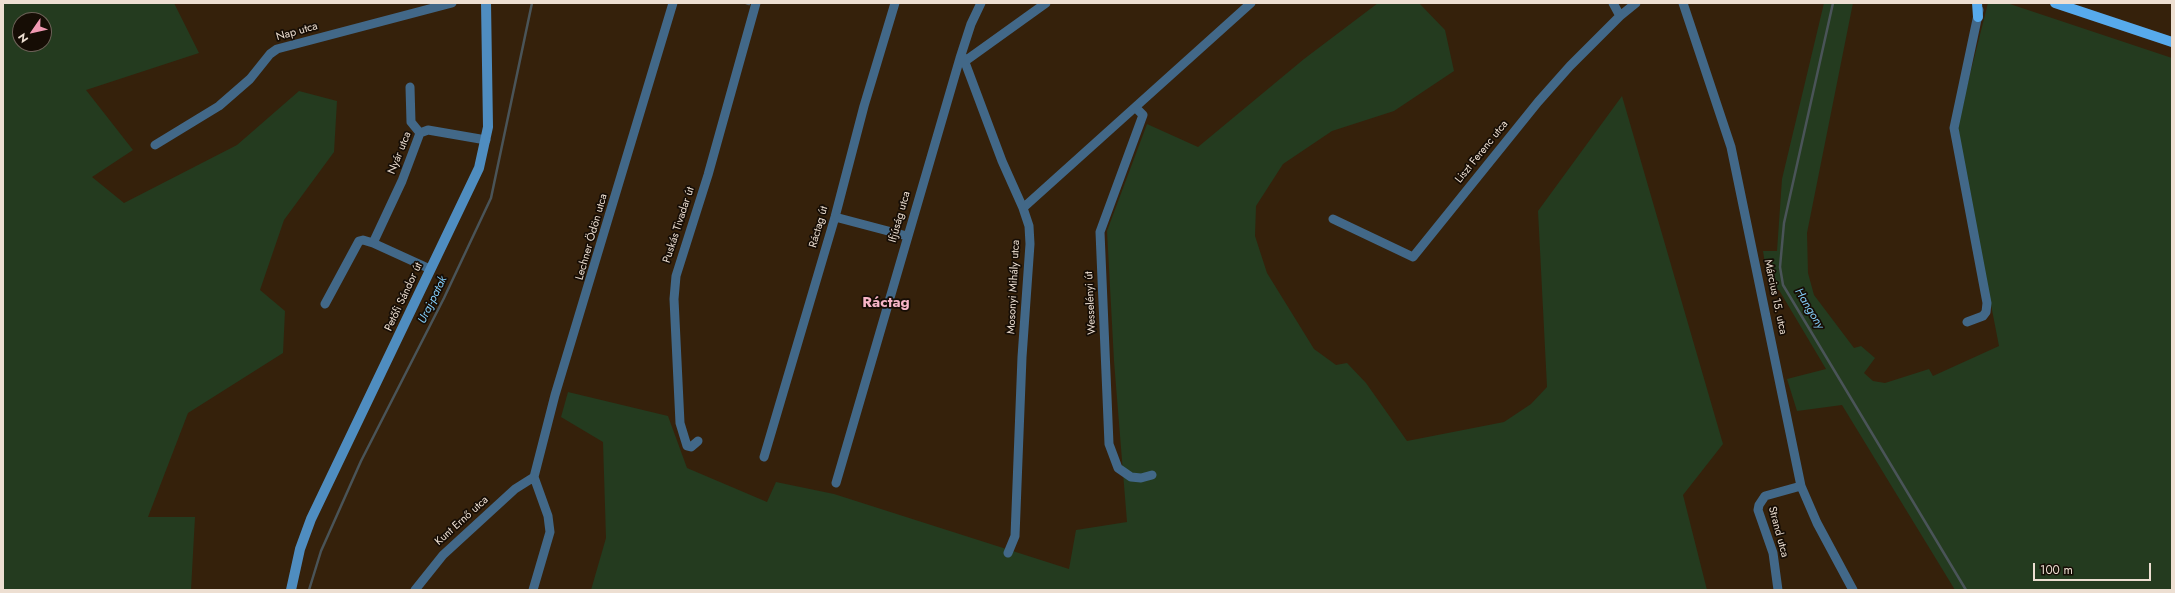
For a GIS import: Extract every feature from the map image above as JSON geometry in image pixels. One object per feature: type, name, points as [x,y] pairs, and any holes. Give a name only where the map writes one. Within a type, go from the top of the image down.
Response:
[{"type":"main road","points":[[1977,3],[1978,17]]},
{"type":"main road","points":[[2055,3],[2172,42]]},
{"type":"street","name":"Nap utca","points":[[155,145],[219,106],[250,79],[270,54],[277,49],[452,3]]},
{"type":"street","name":"Petőfi Sándor út","points":[[291,590],[300,549],[311,518],[479,168],[486,140],[488,88],[486,3]]},
{"type":"street","name":"Lechner Ödön utca","points":[[534,477],[555,395],[673,3]]},
{"type":"street","name":"Puskás Tivadar út","points":[[698,441],[691,447],[687,446],[680,423],[674,299],[676,276],[708,175],[756,3]]},
{"type":"street","name":"Ráctag út","points":[[764,457],[835,217],[864,106],[895,3]]},
{"type":"street","points":[[981,3],[971,24],[960,58],[968,59],[1046,3]]},
{"type":"street","points":[[1023,208],[1252,3]]},
{"type":"street","points":[[1612,3],[1620,16]]},
{"type":"street","name":"Liszt Ferenc utca","points":[[1333,219],[1413,257],[1538,102],[1620,16],[1636,3]]},
{"type":"street","name":"Március 15. utca","points":[[1683,3],[1708,75],[1732,153],[1800,486],[1816,523],[1853,590]]},
{"type":"street","points":[[1967,322],[1983,316],[1986,312],[1987,303],[1954,128],[1981,3]]},
{"type":"street","name":"Mosonyi Mihály utca","points":[[960,58],[966,65],[1029,226],[1030,244],[1022,356],[1015,536],[1008,553]]},
{"type":"street","name":"Ifjúság utca","points":[[836,483],[960,58]]},
{"type":"street","points":[[410,87],[412,122],[420,133]]},
{"type":"street","name":"Wesselényi út","points":[[1136,108],[1143,115],[1100,232],[1100,240],[1110,444],[1118,468],[1131,477],[1142,478],[1152,475]]},
{"type":"street","name":"Nyár utca","points":[[373,243],[402,181],[420,133],[428,130],[486,140]]},
{"type":"street","points":[[835,217],[907,236]]},
{"type":"street","points":[[325,304],[356,243],[363,240],[373,243],[430,270]]},
{"type":"street","name":"Kunt Ernő utca","points":[[415,590],[443,555],[515,489],[534,477]]},
{"type":"street","points":[[533,590],[550,532],[548,516],[534,477]]},
{"type":"street","name":"Strand utca","points":[[1778,590],[1772,553],[1758,510],[1759,505],[1765,496],[1800,486]]},
{"type":"green space","points":[[3,3],[174,3],[199,53],[86,90],[133,150],[92,177],[124,203],[237,145],[299,91],[337,101],[334,152],[284,220],[260,290],[285,311],[283,353],[188,413],[148,517],[195,517],[191,590],[3,590]]},
{"type":"green space","points":[[1378,3],[1419,3],[1445,30],[1454,71],[1394,111],[1332,131],[1283,164],[1256,206],[1255,236],[1267,273],[1314,349],[1336,365],[1347,363],[1366,383],[1407,441],[1504,422],[1531,404],[1547,387],[1538,211],[1622,96],[1723,444],[1683,495],[1707,590],[591,590],[606,538],[603,442],[561,417],[568,392],[668,416],[687,468],[767,502],[776,482],[834,494],[1069,569],[1076,530],[1127,522],[1114,361],[1107,231],[1147,124],[1198,147],[1304,59]]},
{"type":"green space","points":[[1824,3],[1853,3],[1807,233],[1808,273],[1814,295],[1854,348],[1861,346],[1875,358],[1864,373],[1873,381],[1885,383],[1929,369],[1933,376],[1999,346],[1958,135],[1958,122],[1988,3],[2007,3],[2172,58],[2172,590],[1955,590],[1842,405],[1797,411],[1787,379],[1826,369],[1779,290],[1769,290],[1763,251],[1777,251],[1782,179]]},
{"type":"waterway","name":"Uraj-patak","points":[[309,590],[321,551],[361,461],[444,298],[491,198],[532,3]]},
{"type":"waterway","name":"Hangony","points":[[1833,3],[1784,223],[1780,267],[1783,285],[1966,590]]},
{"type":"district","name":"Ráctag","points":[[886,303]]}]
